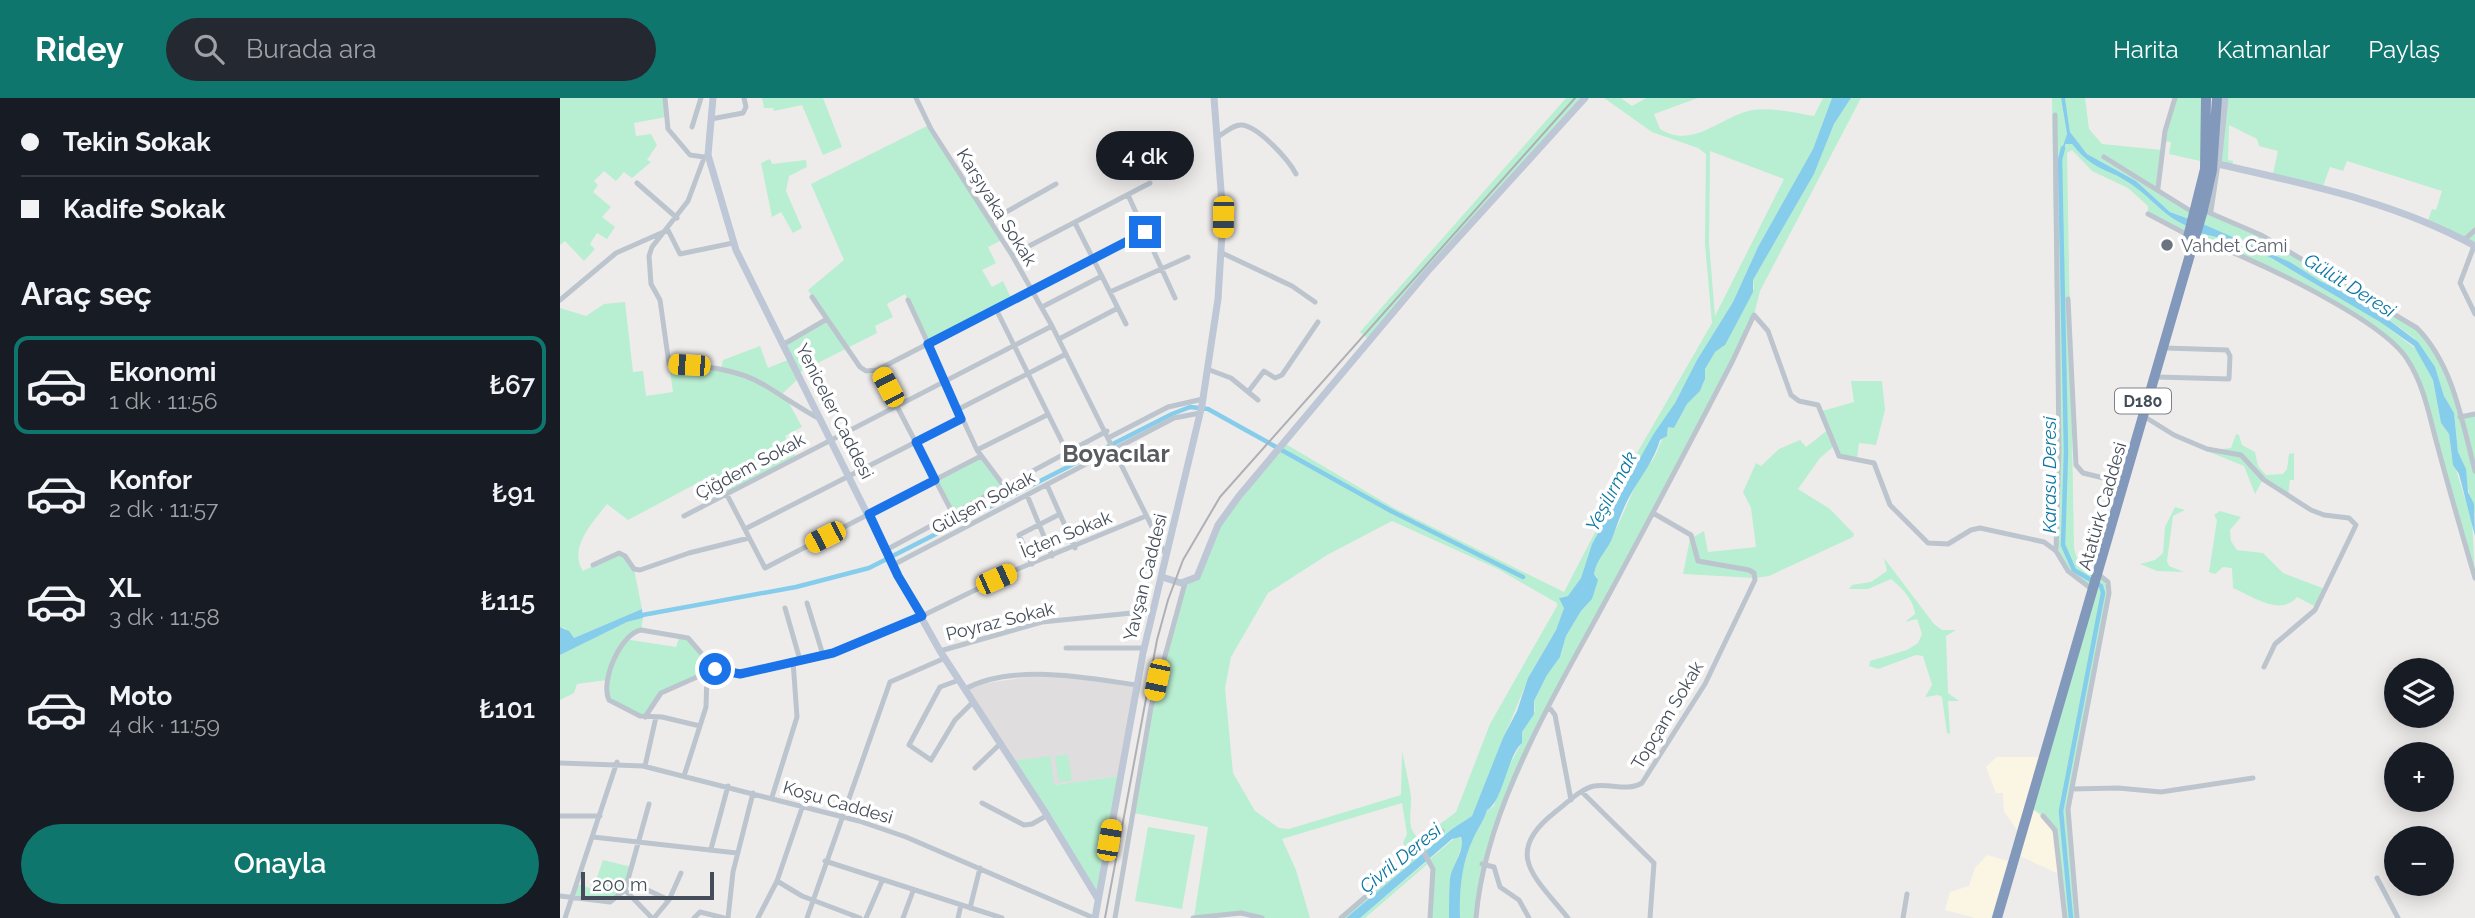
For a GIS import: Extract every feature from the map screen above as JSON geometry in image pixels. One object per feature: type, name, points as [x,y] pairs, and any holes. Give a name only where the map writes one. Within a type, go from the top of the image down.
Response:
[{"type":"highway","name":"Atatürk Caddesi","points":[[2201,214],[2206,152],[2206,98]]},
{"type":"highway","name":"Atatürk Caddesi","points":[[2096,572],[2120,482],[2201,214],[2211,170],[2217,98]]},
{"type":"highway","name":"Atatürk Caddesi","points":[[1997,918],[2096,572],[2157,377],[2193,234]]},
{"type":"highway","name":"Atatürk Caddesi","points":[[1991,918],[2091,589]]},
{"type":"street","points":[[665,98],[670,133],[690,155],[706,156],[692,193],[677,218],[652,247],[649,262],[651,284],[660,300],[669,364],[708,367],[741,375],[766,386],[821,419]]},
{"type":"street","points":[[692,127],[701,98]]},
{"type":"street","name":"Yeniceler Caddesi","points":[[713,98],[706,156],[733,243],[889,558],[940,650],[1048,815],[1098,899]]},
{"type":"street","points":[[711,119],[743,113],[746,107],[744,98]]},
{"type":"street","name":"Karşıyaka Sokak","points":[[916,98],[936,138],[1012,255],[1042,307],[1107,430],[1167,557]]},
{"type":"street","name":"Yavşan Caddesi","points":[[1094,918],[1144,648],[1202,407],[1222,253],[1223,217],[1214,98]]},
{"type":"street","points":[[1115,918],[1151,707],[1185,583],[1202,571],[1215,533],[1228,509],[1419,282],[1585,98]]},
{"type":"street","points":[[2158,188],[2163,141],[2175,98]]},
{"type":"street","points":[[2201,214],[2218,164],[2225,98]]},
{"type":"street","points":[[2055,115],[2059,450],[2056,551]]},
{"type":"street","points":[[1217,137],[1238,125],[1249,128],[1280,152],[1296,174]]},
{"type":"street","points":[[2104,157],[2201,214],[2291,252],[2417,328],[2440,359],[2475,471]]},
{"type":"street","points":[[2218,164],[2364,201],[2423,221],[2465,240],[2474,246],[2460,283],[2475,314]]},
{"type":"street","points":[[637,183],[677,218]]},
{"type":"street","points":[[1012,255],[1150,183]]},
{"type":"street","points":[[990,221],[1056,184]]},
{"type":"street","points":[[1128,195],[1175,298]]},
{"type":"street","points":[[2148,214],[2239,254],[2318,295],[2375,329],[2404,353],[2422,388],[2475,578]]},
{"type":"street","points":[[1075,223],[1126,324]]},
{"type":"street","points":[[668,230],[680,254],[733,243]]},
{"type":"street","points":[[560,300],[616,253],[668,230]]},
{"type":"street","points":[[2465,240],[2475,230]]},
{"type":"street","points":[[812,297],[860,367],[868,371],[878,370],[1145,232]]},
{"type":"street","points":[[1222,253],[1292,286],[1315,302]]},
{"type":"street","points":[[1110,292],[1188,257]]},
{"type":"street","points":[[1042,307],[1102,276]]},
{"type":"street","points":[[2068,299],[2076,465],[2083,473],[2120,482]]},
{"type":"street","points":[[908,300],[961,419],[977,450],[1004,486]]},
{"type":"street","points":[[1059,339],[1118,308]]},
{"type":"street","points":[[996,309],[1067,452]]},
{"type":"street","points":[[1476,918],[1482,864],[1496,822],[1549,707],[1653,513],[1754,315],[1768,331],[1791,395],[1799,401],[1818,405],[1839,456],[1868,460],[1876,466],[1890,506],[1924,540],[1932,545],[1944,545],[1970,530],[1983,528],[2044,542],[2056,551],[2068,571],[2091,589]]},
{"type":"street","points":[[783,344],[827,319]]},
{"type":"street","points":[[1248,392],[1264,371],[1275,378],[1282,376],[1318,322]]},
{"type":"street","name":"Çiğdem Sokak","points":[[684,516],[1052,326]]},
{"type":"street","points":[[2157,377],[2229,379],[2230,356],[2225,349],[2165,348]]},
{"type":"street","points":[[957,410],[1066,354]]},
{"type":"street","points":[[1207,369],[1231,378],[1258,400]]},
{"type":"street","points":[[878,370],[953,514]]},
{"type":"street","points":[[1113,443],[1168,407],[1202,407]]},
{"type":"street","name":"Gülşen Sokak","points":[[889,558],[1047,485],[1113,443],[1202,407]]},
{"type":"street","points":[[2460,417],[2475,414]]},
{"type":"street","points":[[977,450],[1047,415]]},
{"type":"street","points":[[2145,417],[2197,445],[2217,452],[2241,455],[2264,480],[2311,510],[2324,515],[2349,518],[2356,525],[2315,610],[2275,644],[2264,667]]},
{"type":"street","points":[[745,529],[961,419]]},
{"type":"street","points":[[889,558],[953,514],[1107,430]]},
{"type":"street","points":[[726,493],[765,568],[981,456]]},
{"type":"street","points":[[1047,485],[1075,548]]},
{"type":"street","points":[[1027,495],[1052,556]]},
{"type":"street","name":"Topçam Sokak","points":[[1568,918],[1533,873],[1527,848],[1532,832],[1571,800],[1595,786],[1629,788],[1642,783],[1705,684],[1755,580],[1754,573],[1749,570],[1698,561],[1693,553],[1691,535],[1653,513]]},
{"type":"street","points":[[1032,564],[1019,535],[1060,514]]},
{"type":"street","name":"İçten Sokak","points":[[715,669],[740,674],[841,651],[922,616],[960,595],[1146,516]]},
{"type":"street","points":[[593,565],[619,553],[625,556],[634,569],[640,570],[749,537]]},
{"type":"street","points":[[2077,918],[2068,817],[2109,593],[2109,584],[2096,572]]},
{"type":"street","points":[[1162,577],[1185,583]]},
{"type":"street","points":[[807,603],[823,655]]},
{"type":"street","points":[[772,797],[797,717],[797,660],[785,608]]},
{"type":"street","name":"Poyraz Sokak","points":[[940,650],[1042,622],[1152,611]]},
{"type":"street","points":[[645,717],[661,692],[715,669],[684,637],[645,630],[628,635],[622,641],[606,692],[613,703],[645,717],[700,726]]},
{"type":"street","points":[[1066,649],[1144,648]]},
{"type":"street","points":[[807,918],[840,816],[890,682],[945,658]]},
{"type":"street","points":[[684,776],[708,698],[707,673]]},
{"type":"street","points":[[965,689],[979,682],[1049,674],[1137,685]]},
{"type":"street","points":[[959,680],[940,687],[909,746],[931,760],[954,720],[973,702]]},
{"type":"street","points":[[1549,707],[1555,715],[1571,800]]},
{"type":"street","points":[[645,766],[656,717]]},
{"type":"street","points":[[975,768],[1002,743]]},
{"type":"street","points":[[565,918],[617,762]]},
{"type":"street","name":"Koşu Caddesi","points":[[560,763],[617,762],[645,766],[803,805],[906,836],[1094,918]]},
{"type":"street","points":[[2072,789],[2118,788],[2161,792],[2253,778]]},
{"type":"street","points":[[711,849],[728,786]]},
{"type":"street","points":[[1582,792],[1654,863],[1650,918]]},
{"type":"street","points":[[694,918],[700,912],[726,918],[737,853],[753,793]]},
{"type":"street","points":[[982,803],[1024,824],[1032,824],[1048,815]]},
{"type":"street","points":[[560,896],[572,900],[610,902],[625,890],[649,804]]},
{"type":"street","points":[[758,918],[777,881],[803,805]]},
{"type":"street","points":[[560,816],[600,816]]},
{"type":"street","points":[[2043,816],[2053,825],[2056,834],[2065,918]]},
{"type":"street","points":[[1341,918],[1423,851],[1442,831]]},
{"type":"street","points":[[593,837],[737,853]]},
{"type":"street","points":[[1423,851],[1430,858],[1434,878],[1430,918]]},
{"type":"street","points":[[825,861],[1002,918]]},
{"type":"street","points":[[1482,864],[1494,867],[1502,890],[1519,900],[1529,918]]},
{"type":"street","points":[[970,908],[980,868]]},
{"type":"street","points":[[625,890],[653,918],[669,900],[681,873]]},
{"type":"street","points":[[2377,878],[2398,918]]},
{"type":"street","points":[[628,881],[669,900]]},
{"type":"street","points":[[777,881],[812,900],[860,918]]},
{"type":"street","points":[[866,918],[882,881]]},
{"type":"street","points":[[903,918],[914,891]]},
{"type":"street","points":[[1903,918],[1907,894]]},
{"type":"street","points":[[958,918],[961,905]]},
{"type":"street","points":[[1193,918],[1248,914],[1262,918]]},
{"type":"shaded area","points":[[1049,674],[1137,685],[1120,776],[1054,785],[1013,761],[965,689],[972,685]]},
{"type":"shaded area","points":[[1997,757],[2039,757],[2017,830],[2004,811],[2003,793],[1996,793],[1986,767]]},
{"type":"shaded area","points":[[2030,808],[2053,825],[2061,875],[2016,854]]},
{"type":"shaded area","points":[[1987,855],[2008,861],[1991,918],[1975,918],[1945,910],[1950,892],[1969,886],[1975,868]]},
{"type":"green space","points":[[560,98],[665,98],[666,117],[634,123],[636,136],[651,134],[657,145],[647,160],[651,162],[632,178],[624,172],[616,181],[604,171],[594,181],[598,185],[593,192],[611,207],[602,217],[615,227],[607,239],[597,233],[590,244],[595,249],[584,261],[565,241],[560,245]]},
{"type":"green space","points":[[762,98],[823,98],[842,147],[823,155],[802,105],[774,111],[773,108],[764,108]]},
{"type":"green space","points":[[1566,98],[1585,98],[1369,340],[1360,332]]},
{"type":"green space","points":[[1604,98],[1621,98],[1632,106],[1646,98],[1698,98],[1654,114],[1660,129],[1684,136],[1707,130],[1753,110],[1776,110],[1814,116],[1823,98],[1832,98],[1813,149],[1758,247],[1733,302],[1592,544],[1581,578],[1569,596],[1560,597],[1564,608],[1556,630],[1530,674],[1472,816],[1452,829],[1346,918],[1341,918],[1413,857],[1403,843],[1407,834],[1402,803],[1282,839],[1296,870],[1310,918],[1262,918],[1255,915],[1194,917],[1208,827],[1133,813],[1151,707],[1185,583],[1191,581],[1215,533],[1284,443],[1394,508],[1564,592],[1629,467],[1712,323],[1705,244],[1706,154],[1698,148],[1652,132]],"holes":[[[1710,151],[1784,179],[1715,316],[1709,243]],[[1392,521],[1498,569],[1557,603],[1557,606],[1490,724],[1456,812],[1420,839],[1415,835],[1410,820],[1411,797],[1402,751],[1401,795],[1289,829],[1279,828],[1255,811],[1233,773],[1225,688],[1231,657],[1268,593],[1327,555]]]},
{"type":"green space","points":[[1851,98],[1861,98],[1760,291],[1754,315],[1549,707],[1488,844],[1479,883],[1476,918],[1460,918],[1462,877],[1469,847],[1487,810],[1494,806],[1501,780],[1521,744],[1522,732],[1535,711],[1534,701],[1561,655],[1566,636],[1581,611],[1592,599],[1597,577],[1594,574],[1595,568],[1600,557],[1631,495],[1668,433],[1668,427],[1674,428],[1687,404],[1700,391],[1705,379],[1705,369],[1714,352],[1723,347],[1739,319],[1754,288],[1753,280],[1814,174],[1834,124]]},
{"type":"green space","points":[[2052,98],[2061,98],[2067,134],[2063,148],[2069,142],[2095,165],[2126,181],[2187,226],[2185,234],[2148,214],[2148,206],[2128,188],[2092,171],[2072,150],[2067,153],[2074,548],[2078,562],[2098,574],[2109,588],[2068,809],[2077,918],[2065,918],[2059,856],[2050,826],[2041,815],[2030,808],[2094,590],[2081,582],[2065,564],[2057,534]]},
{"type":"green space","points":[[2065,98],[2085,98],[2089,129],[2102,144],[2162,150],[2158,188],[2192,211],[2189,219],[2170,212],[2136,181],[2087,154],[2070,132]]},
{"type":"green space","points":[[2175,98],[2206,98],[2205,162],[2169,154],[2171,142],[2163,141]]},
{"type":"green space","points":[[2217,98],[2475,98],[2475,246],[2427,223],[2432,209],[2436,210],[2442,191],[2347,161],[2343,171],[2330,167],[2322,189],[2272,178],[2278,151],[2259,146],[2257,139],[2229,125],[2228,160],[2233,161],[2232,167],[2219,164],[2211,211],[2333,275],[2398,316],[2422,335],[2440,359],[2460,417],[2475,414],[2475,514],[2458,452],[2454,413],[2444,396],[2437,374],[2414,338],[2369,305],[2320,281],[2290,262],[2203,224]]},
{"type":"green space","points":[[929,125],[1002,240],[988,247],[996,263],[982,270],[992,287],[1003,281],[1012,300],[928,344],[905,294],[887,304],[893,317],[875,326],[877,333],[798,373],[800,377],[780,396],[789,403],[802,427],[785,436],[796,457],[714,500],[703,480],[628,520],[607,504],[580,544],[579,562],[583,571],[619,553],[634,569],[642,609],[574,638],[565,628],[560,627],[560,308],[586,316],[604,304],[625,302],[633,372],[643,371],[646,396],[673,392],[669,364],[721,369],[723,360],[760,346],[768,368],[790,359],[784,344],[826,319],[808,290],[844,260],[811,184]]},
{"type":"green space","points":[[770,159],[772,164],[806,160],[807,167],[789,176],[786,191],[802,228],[793,233],[781,212],[772,217],[761,163]]},
{"type":"green space","points":[[2200,233],[2245,244],[2273,259],[2380,322],[2416,349],[2433,380],[2441,423],[2449,434],[2452,457],[2472,521],[2475,578],[2431,424],[2410,362],[2375,329],[2283,276],[2199,239]]},
{"type":"green space","points":[[1851,381],[1882,381],[1885,410],[1876,445],[1859,443],[1857,459],[1843,458],[1834,446],[1820,458],[1798,489],[1830,509],[1854,534],[1853,537],[1769,576],[1755,578],[1683,574],[1690,539],[1704,531],[1708,552],[1756,547],[1751,508],[1743,492],[1756,463],[1761,466],[1779,449],[1800,440],[1806,447],[1829,429],[1822,411],[1854,402]]},
{"type":"green space","points":[[2236,434],[2239,435],[2242,445],[2255,452],[2258,466],[2266,475],[2283,474],[2287,469],[2289,454],[2294,453],[2294,480],[2290,480],[2288,496],[2263,479],[2255,494],[2244,466],[2207,451],[2231,448]]},
{"type":"green space","points":[[981,456],[1004,486],[953,514],[935,480]]},
{"type":"green space","points":[[2175,507],[2185,510],[2173,516],[2167,561],[2169,566],[2184,572],[2157,571],[2140,564],[2155,560],[2163,553],[2165,527]]},
{"type":"green space","points":[[2220,511],[2241,517],[2230,530],[2231,541],[2237,550],[2263,553],[2283,573],[2325,589],[2316,607],[2297,597],[2283,605],[2266,603],[2233,588],[2232,568],[2223,567],[2215,574],[2209,572],[2217,520],[2214,515]]},
{"type":"green space","points":[[1884,558],[1934,624],[1942,630],[1956,630],[1946,636],[1948,693],[1959,701],[1948,701],[1950,734],[1947,733],[1942,697],[1925,697],[1932,685],[1923,656],[1916,655],[1878,669],[1869,666],[1870,661],[1907,650],[1918,643],[1922,634],[1917,619],[1905,622],[1915,614],[1914,609],[1907,595],[1891,579],[1868,589],[1849,589],[1852,585],[1871,582],[1887,571]]},
{"type":"green space","points":[[643,618],[641,630],[624,639],[676,647],[680,636],[684,637],[715,669],[661,693],[645,717],[609,700],[607,680],[577,684],[574,693],[560,700],[560,655],[627,622]]},
{"type":"green space","points":[[1068,755],[1072,780],[1059,782],[1055,756]]},
{"type":"green space","points":[[1050,756],[1054,785],[1120,776],[1098,899],[1013,761]]},
{"type":"green space","points":[[1148,827],[1195,835],[1182,909],[1135,901]]},
{"type":"green space","points":[[1456,837],[1463,839],[1463,844],[1450,877],[1449,918],[1430,918],[1431,861],[1365,918],[1360,918]]},
{"type":"green space","points":[[603,860],[632,867],[625,890],[613,901],[572,900],[577,884],[593,889]]},
{"type":"water","points":[[1832,98],[1851,98],[1834,124],[1814,174],[1753,280],[1753,292],[1725,345],[1715,352],[1705,369],[1705,379],[1700,391],[1687,404],[1674,428],[1668,427],[1667,436],[1660,440],[1651,461],[1628,498],[1611,541],[1595,569],[1594,574],[1598,580],[1592,599],[1581,611],[1566,636],[1560,657],[1534,701],[1534,714],[1522,732],[1522,743],[1512,758],[1497,798],[1487,810],[1469,848],[1462,877],[1460,918],[1449,918],[1449,903],[1450,878],[1462,847],[1461,837],[1452,839],[1360,918],[1346,918],[1452,829],[1472,816],[1503,738],[1517,711],[1528,678],[1556,630],[1564,608],[1559,598],[1568,596],[1581,578],[1592,544],[1653,435],[1675,403],[1697,360],[1733,302],[1758,247],[1813,149]]},
{"type":"water","points":[[2061,98],[2065,98],[2070,132],[2087,154],[2136,181],[2170,212],[2189,219],[2187,226],[2126,181],[2088,161],[2072,144],[2066,144],[2061,152],[2067,134]]},
{"type":"water","points":[[2203,224],[2290,262],[2320,281],[2369,305],[2418,342],[2435,367],[2444,396],[2454,413],[2458,452],[2466,469],[2468,492],[2474,504],[2475,536],[2459,474],[2453,465],[2449,434],[2441,423],[2433,380],[2414,346],[2380,322],[2273,259],[2244,244],[2200,233]]},
{"type":"water","points":[[642,609],[643,618],[627,622],[560,655],[560,627],[569,631],[574,638]]},
{"type":"waterway","name":"Karasu Deresi","points":[[2063,148],[2060,160],[2066,452],[2063,545],[2074,570],[2101,586],[2103,593],[2061,811],[2071,918]]},
{"type":"waterway","points":[[637,616],[796,587],[869,568],[1190,407],[1208,409],[1391,511],[1523,577]]},
{"type":"railway","points":[[1105,918],[1157,640],[1183,560],[1220,497],[1575,98]]},
{"type":"place","name":"Vahdet Cami","points":[[2167,245]]},
{"type":"district","name":"Boyacılar","points":[[1116,453]]},
{"type":"route","points":[[715,669],[729,674],[740,674],[841,651],[922,616],[898,576],[869,514],[935,480],[916,442],[961,419],[928,344],[1145,232]]},
{"type":"water label","name":"Gülüt Deresi","points":[[2350,285]]},
{"type":"water label","name":"Yeşilırmak","points":[[1611,491]]},
{"type":"water label","name":"Çivril Deresi","points":[[1400,858]]}]
